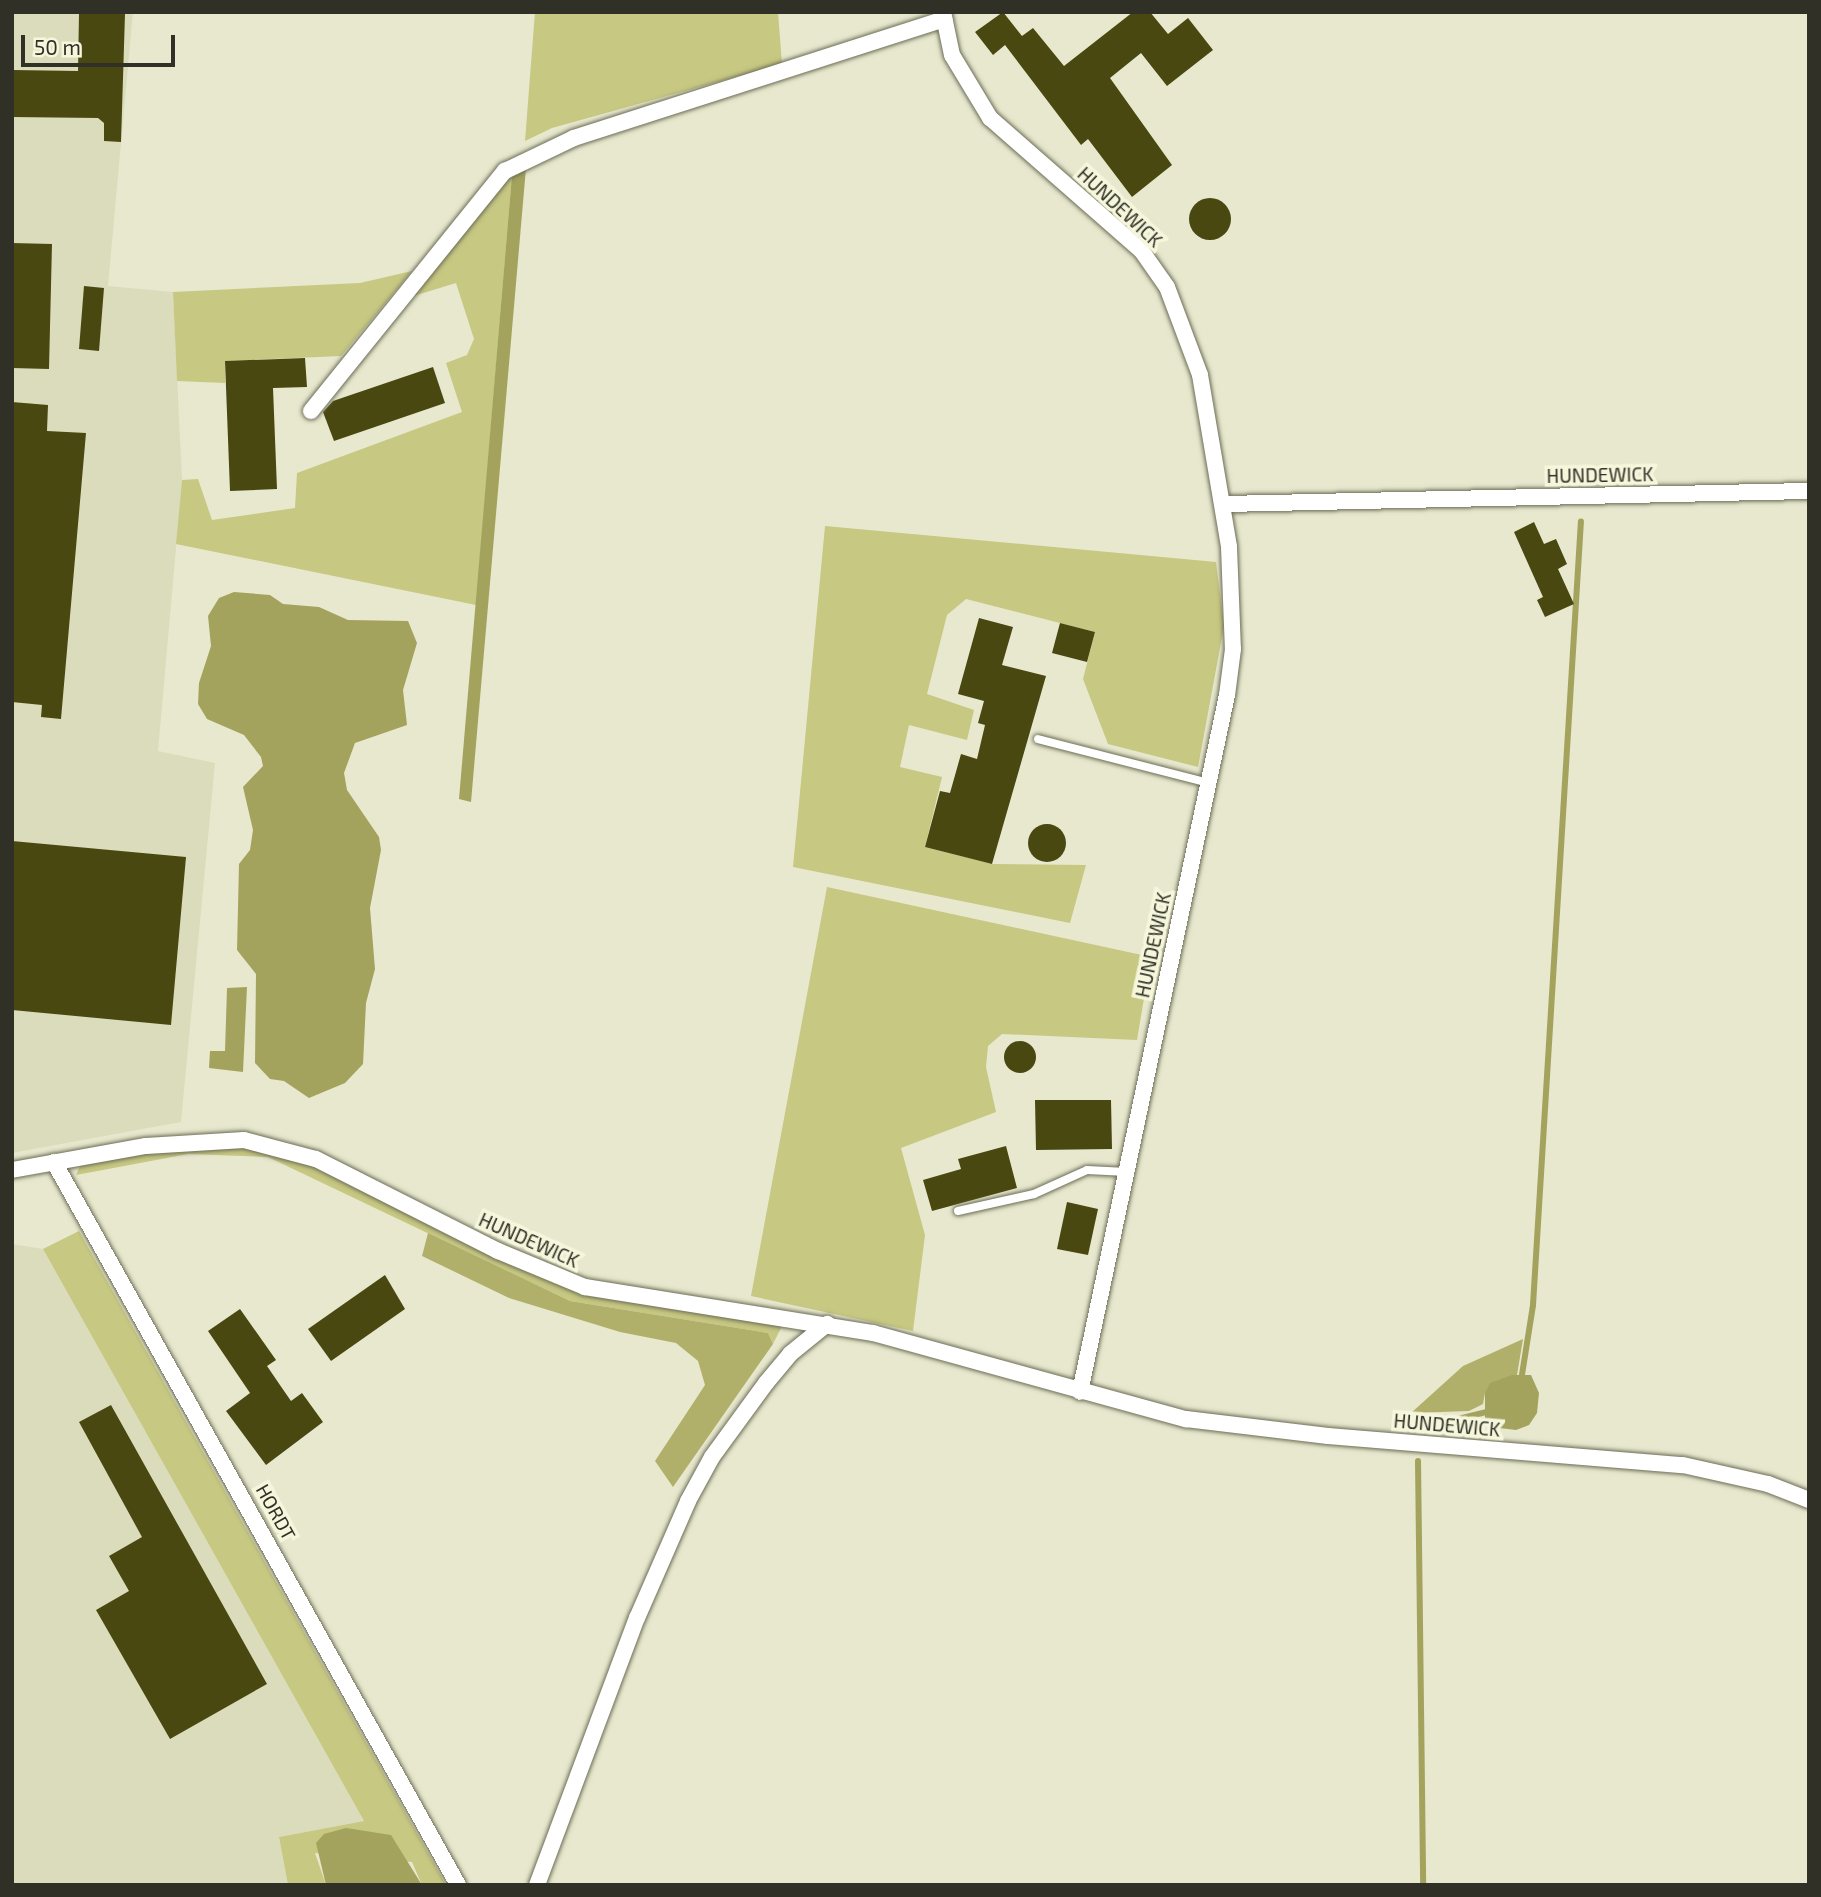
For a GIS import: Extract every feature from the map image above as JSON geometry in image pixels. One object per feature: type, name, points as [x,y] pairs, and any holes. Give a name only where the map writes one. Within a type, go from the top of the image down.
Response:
[{"type":"street","points":[[311,411],[505,171],[574,138],[943,16]]},
{"type":"street","name":"HUNDEWICK","points":[[943,16],[952,55],[990,118],[1141,250],[1167,287],[1194,350],[1225,504],[1233,649],[1209,783],[1080,1392]]},
{"type":"street","name":"HUNDEWICK","points":[[1225,504],[1809,491]]},
{"type":"street","name":"HUNDEWICK","points":[[12,1170],[216,1140],[288,1149],[585,1287],[827,1324],[1186,1419],[1303,1433],[1683,1465],[1768,1484],[1809,1500]]},
{"type":"street","name":"HORDT","points":[[54,1162],[458,1885]]},
{"type":"street","points":[[537,1885],[637,1618],[688,1501],[712,1457],[766,1383],[790,1354],[827,1324]]},
{"type":"lane","points":[[1038,739],[1209,783]]},
{"type":"lane","points":[[958,1211],[1034,1194],[1087,1170],[1127,1172]]},
{"type":"shaded area","points":[[12,12],[133,12],[108,286],[173,292],[182,480],[158,751],[215,763],[181,1122],[12,1153]]},
{"type":"shaded area","points":[[526,168],[471,802],[459,799],[512,175]]},
{"type":"shaded area","points":[[234,592],[270,595],[283,604],[319,607],[348,620],[408,621],[417,643],[403,690],[407,725],[355,743],[344,773],[347,790],[379,837],[381,850],[370,908],[375,969],[366,1003],[363,1064],[345,1083],[309,1098],[284,1081],[270,1079],[255,1063],[256,974],[237,950],[239,864],[250,850],[253,830],[243,787],[263,766],[261,757],[244,735],[207,719],[198,704],[199,683],[211,646],[208,616],[219,598]]},
{"type":"shaded area","points":[[247,987],[243,1072],[209,1068],[210,1051],[225,1051],[227,988]]},
{"type":"shaded area","points":[[428,1233],[570,1301],[768,1333],[773,1344],[673,1487],[655,1461],[705,1385],[698,1361],[676,1343],[620,1332],[509,1298],[422,1256]]},
{"type":"shaded area","points":[[12,1244],[43,1249],[364,1821],[279,1837],[288,1885],[12,1885]]},
{"type":"shaded area","points":[[1523,1339],[1517,1375],[1485,1393],[1483,1404],[1469,1411],[1411,1413],[1463,1366]]},
{"type":"shaded area","points":[[1512,1375],[1531,1375],[1539,1393],[1537,1413],[1529,1425],[1516,1430],[1491,1427],[1485,1422],[1485,1393],[1490,1383]]},
{"type":"shaded area","points":[[346,1828],[391,1835],[422,1885],[326,1885],[316,1843],[324,1834]]},
{"type":"green space","points":[[535,12],[778,12],[782,64],[552,128],[525,141]]},
{"type":"green space","points":[[512,175],[476,605],[176,544],[182,480],[198,479],[212,520],[295,508],[297,473],[462,412],[446,363],[467,355],[474,339],[456,283],[407,298]]},
{"type":"green space","points":[[412,271],[341,356],[225,361],[225,383],[177,381],[173,292],[360,283]]},
{"type":"green space","points":[[825,526],[1216,562],[1224,626],[1198,767],[1108,744],[1083,679],[1095,632],[966,599],[947,615],[927,694],[974,710],[967,740],[909,725],[900,767],[942,777],[925,847],[992,864],[1086,865],[1070,923],[793,867]]},
{"type":"green space","points":[[827,887],[1151,957],[1137,1040],[1002,1034],[988,1046],[986,1067],[996,1112],[901,1148],[925,1235],[913,1331],[751,1296]]},
{"type":"green space","points":[[228,1142],[309,1161],[539,1276],[784,1322],[773,1344],[768,1333],[570,1301],[268,1157],[188,1154],[76,1175],[80,1166],[100,1159]]},
{"type":"green space","points":[[79,1231],[446,1885],[422,1885],[412,1862],[315,1853],[326,1885],[288,1885],[279,1837],[364,1821],[43,1249]]},
{"type":"building","points":[[1003,12],[1022,36],[1033,28],[1064,66],[1133,12],[1150,12],[1168,34],[1188,18],[1213,50],[1167,86],[1141,53],[1110,78],[1172,165],[1132,197],[1088,139],[1081,145],[1005,45],[993,55],[975,32]]},
{"type":"building","points":[[79,13],[125,14],[121,142],[104,141],[104,123],[98,118],[12,117],[12,70],[78,71]]},
{"type":"building","points":[[1210,198],[1225,204],[1231,219],[1225,234],[1210,240],[1195,234],[1189,219],[1195,204]]},
{"type":"building","points":[[12,243],[52,244],[49,369],[12,368]]},
{"type":"building","points":[[84,286],[104,288],[99,351],[79,349]]},
{"type":"building","points":[[305,358],[307,387],[273,388],[277,489],[230,491],[225,361]]},
{"type":"building","points":[[433,367],[445,403],[334,441],[323,412],[333,401]]},
{"type":"building","points":[[12,402],[48,405],[47,431],[86,433],[61,719],[41,717],[42,705],[12,702]]},
{"type":"building","points":[[1534,522],[1544,544],[1556,539],[1567,564],[1558,569],[1574,604],[1545,617],[1537,600],[1543,597],[1514,532]]},
{"type":"building","points":[[979,618],[1013,627],[1002,665],[1046,676],[992,864],[925,847],[940,791],[950,793],[961,754],[977,759],[985,725],[978,723],[984,701],[958,694]]},
{"type":"building","points":[[1060,623],[1095,632],[1087,662],[1052,653]]},
{"type":"building","points":[[1047,824],[1060,830],[1066,843],[1060,856],[1047,862],[1034,856],[1028,843],[1034,830]]},
{"type":"building","points":[[12,841],[186,857],[171,1025],[12,1010]]},
{"type":"building","points":[[1020,1041],[1031,1046],[1036,1057],[1031,1068],[1020,1073],[1009,1068],[1004,1057],[1009,1046]]},
{"type":"building","points":[[1035,1100],[1111,1100],[1112,1149],[1036,1150]]},
{"type":"building","points":[[1006,1146],[1017,1188],[932,1211],[923,1180],[961,1169],[958,1159]]},
{"type":"building","points":[[1067,1202],[1098,1209],[1088,1255],[1057,1249]]},
{"type":"building","points":[[385,1275],[405,1309],[331,1361],[308,1329]]},
{"type":"building","points":[[240,1309],[276,1360],[267,1366],[291,1401],[302,1393],[323,1422],[266,1465],[226,1411],[250,1393],[208,1331]]},
{"type":"building","points":[[111,1405],[267,1684],[170,1739],[96,1610],[129,1591],[109,1556],[142,1537],[79,1422]]},
{"type":"waterway","points":[[1521,1381],[1533,1305],[1581,521]]},
{"type":"waterway","points":[[1421,1428],[1490,1411]]},
{"type":"waterway","points":[[1418,1461],[1423,1885]]}]
